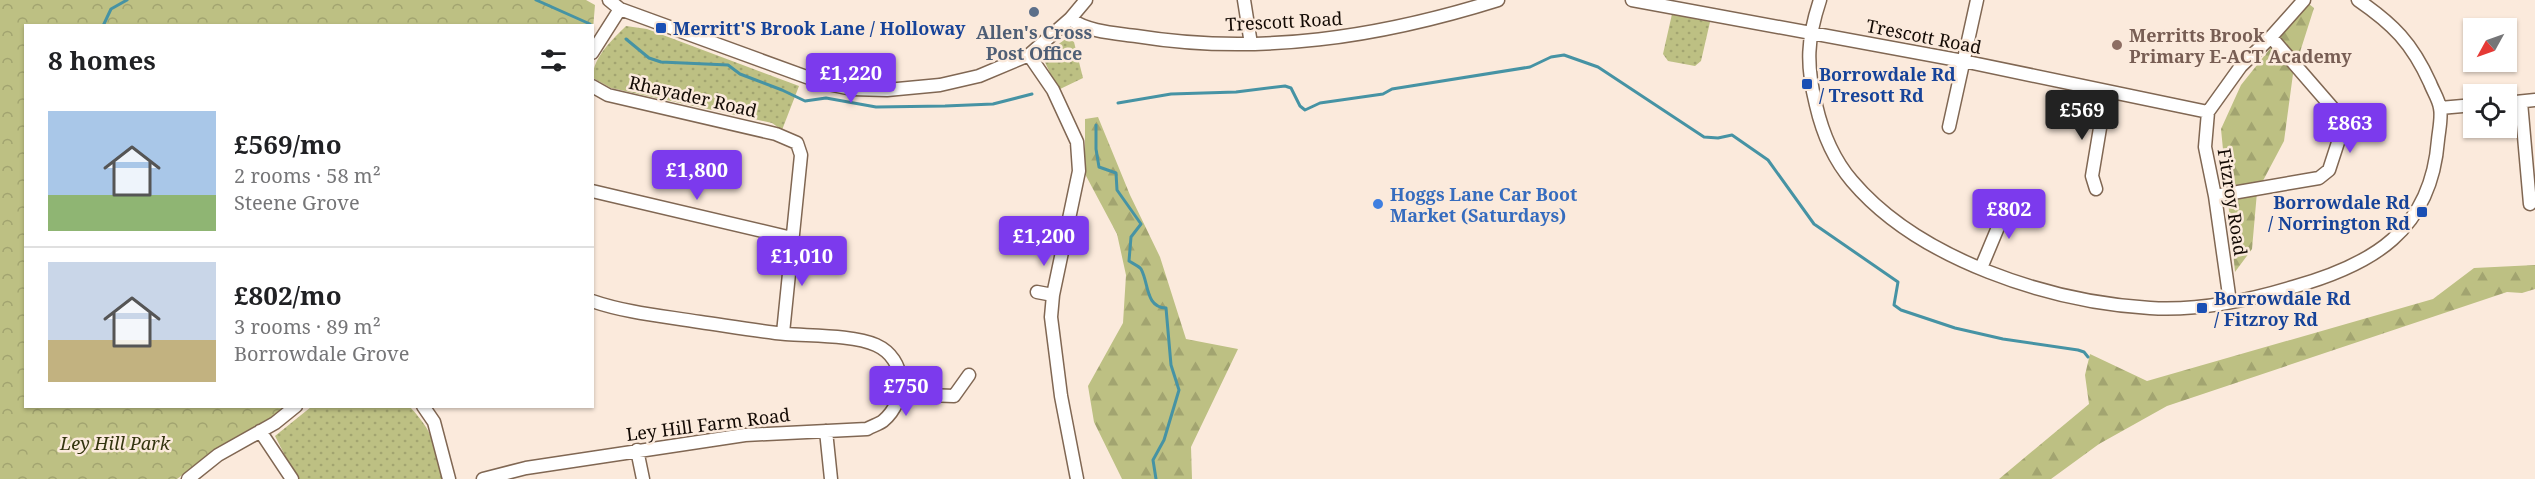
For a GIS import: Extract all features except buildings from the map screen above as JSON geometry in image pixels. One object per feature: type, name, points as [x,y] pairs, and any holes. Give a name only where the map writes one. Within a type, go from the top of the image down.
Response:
[{"type":"street","points":[[609,0],[620,9],[793,73],[852,89],[888,90],[940,85],[979,76],[1029,55],[1070,19],[1086,0]]},
{"type":"street","points":[[1244,0],[1251,44]]},
{"type":"street","name":"Trescott Road","points":[[1070,19],[1082,27],[1159,40],[1251,44],[1335,40],[1434,19],[1498,0]]},
{"type":"street","name":"Trescott Road","points":[[1632,0],[1692,5],[1809,32],[1963,61],[2208,112]]},
{"type":"street","points":[[1820,0],[1809,32],[1808,62],[1820,123],[1834,153],[1851,180],[1871,200],[1925,240],[1981,268],[2016,282],[2089,301],[2153,308],[2190,307],[2254,298],[2332,276],[2372,256],[2395,236],[2421,202],[2437,157],[2440,108],[2421,63],[2399,31],[2358,0]]},
{"type":"street","points":[[1949,127],[1977,0]]},
{"type":"street","points":[[2208,112],[2241,66],[2304,0]]},
{"type":"street","points":[[594,49],[620,9]]},
{"type":"street","points":[[2215,196],[2319,177],[2329,170],[2343,127],[2343,120],[2271,37]]},
{"type":"street","points":[[1029,55],[1053,90],[1077,142],[1079,171],[1053,295],[1051,316],[1061,396],[1077,479]]},
{"type":"street","name":"Rhayader Road","points":[[594,87],[608,95],[776,134],[797,143],[801,155],[792,238]]},
{"type":"street","points":[[2096,189],[2092,176],[2106,92]]},
{"type":"street","points":[[2517,102],[2535,100]]},
{"type":"street","points":[[2521,102],[2530,204]]},
{"type":"street","points":[[2440,108],[2463,106]]},
{"type":"street","name":"Fitzroy Road","points":[[2208,112],[2205,147],[2215,196],[2230,302]]},
{"type":"street","points":[[594,191],[792,238],[783,333]]},
{"type":"street","points":[[1981,268],[2009,201]]},
{"type":"street","points":[[1037,291],[1053,295]]},
{"type":"street","points":[[594,302],[624,310],[783,333],[842,338],[876,345],[898,366],[902,381],[900,394],[954,396],[969,375]]},
{"type":"street","name":"Ley Hill Farm Road","points":[[483,479],[526,468],[745,435],[867,429],[883,421],[894,408],[900,394]]},
{"type":"street","points":[[188,479],[218,456],[293,408]]},
{"type":"street","points":[[424,408],[434,422],[449,479]]},
{"type":"street","points":[[260,431],[292,479]]},
{"type":"street","points":[[826,431],[831,479]]},
{"type":"street","points":[[638,450],[643,479]]},
{"type":"green space","name":"Ley Hill Park","points":[[0,0],[586,0],[595,5],[593,24],[24,24],[24,408],[287,408],[214,451],[177,479],[0,479]]},
{"type":"green space","points":[[2309,4],[2314,8],[2293,74],[2284,141],[2257,192],[2252,249],[2235,272],[2221,129],[2241,85],[2297,15]]},
{"type":"green space","points":[[1672,14],[1710,22],[1701,61],[1695,66],[1668,61],[1663,54]]},
{"type":"green space","points":[[626,26],[647,29],[799,86],[782,130],[772,123],[611,88],[594,79],[596,63]]},
{"type":"green space","points":[[1067,38],[1074,42],[1083,78],[1058,90],[1043,58],[1046,53]]},
{"type":"green space","points":[[1098,117],[1130,195],[1160,257],[1186,339],[1238,349],[1191,447],[1192,479],[1122,479],[1094,422],[1088,386],[1123,323],[1126,275],[1117,234],[1085,174],[1085,119]]},
{"type":"green space","points":[[2535,265],[2535,289],[2522,293],[2507,292],[2167,406],[2099,444],[2051,479],[1999,479],[2089,404],[2085,375],[2090,354],[2147,381],[2433,299],[2474,268]]},
{"type":"green space","points":[[310,408],[411,408],[429,432],[442,479],[297,479],[275,436]]},
{"type":"waterway","points":[[104,24],[111,9],[127,0]]},
{"type":"waterway","points":[[536,0],[590,24]]},
{"type":"waterway","points":[[626,39],[649,58],[661,62],[728,65],[740,74],[805,101],[826,98],[876,107],[945,106],[993,104],[1032,94]]},
{"type":"waterway","points":[[1118,103],[1171,94],[1236,92],[1285,86],[1291,88],[1300,106],[1305,110],[1320,103],[1383,94],[1392,89],[1530,67],[1551,57],[1564,55],[1598,67],[1704,137],[1718,138],[1732,135],[1768,160],[1814,224],[1898,282],[1894,305],[1901,310],[1955,328],[2003,339],[2078,350],[2084,352],[2088,357]]},
{"type":"waterway","points":[[1096,125],[1099,167],[1116,173],[1117,190],[1141,224],[1131,237],[1129,261],[1141,269],[1154,303],[1166,308],[1171,365],[1179,390],[1164,440],[1153,460],[1156,479]]},
{"type":"place","name":"Allen's Cross Post Office","points":[[1034,12]]},
{"type":"place","name":"Merritt'S Brook Lane / Holloway","points":[[661,28]]},
{"type":"place","name":"Merritts Brook Primary E-ACT Academy","points":[[2117,45]]},
{"type":"place","name":"Borrowdale Rd / Tresott Rd","points":[[1807,84]]},
{"type":"place","name":"Hoggs Lane Car Boot Market (Saturdays)","points":[[1378,204]]},
{"type":"place","name":"Borrowdale Rd / Norrington Rd","points":[[2422,212]]},
{"type":"place","name":"Borrowdale Rd / Fitzroy Rd","points":[[2202,308]]}]
